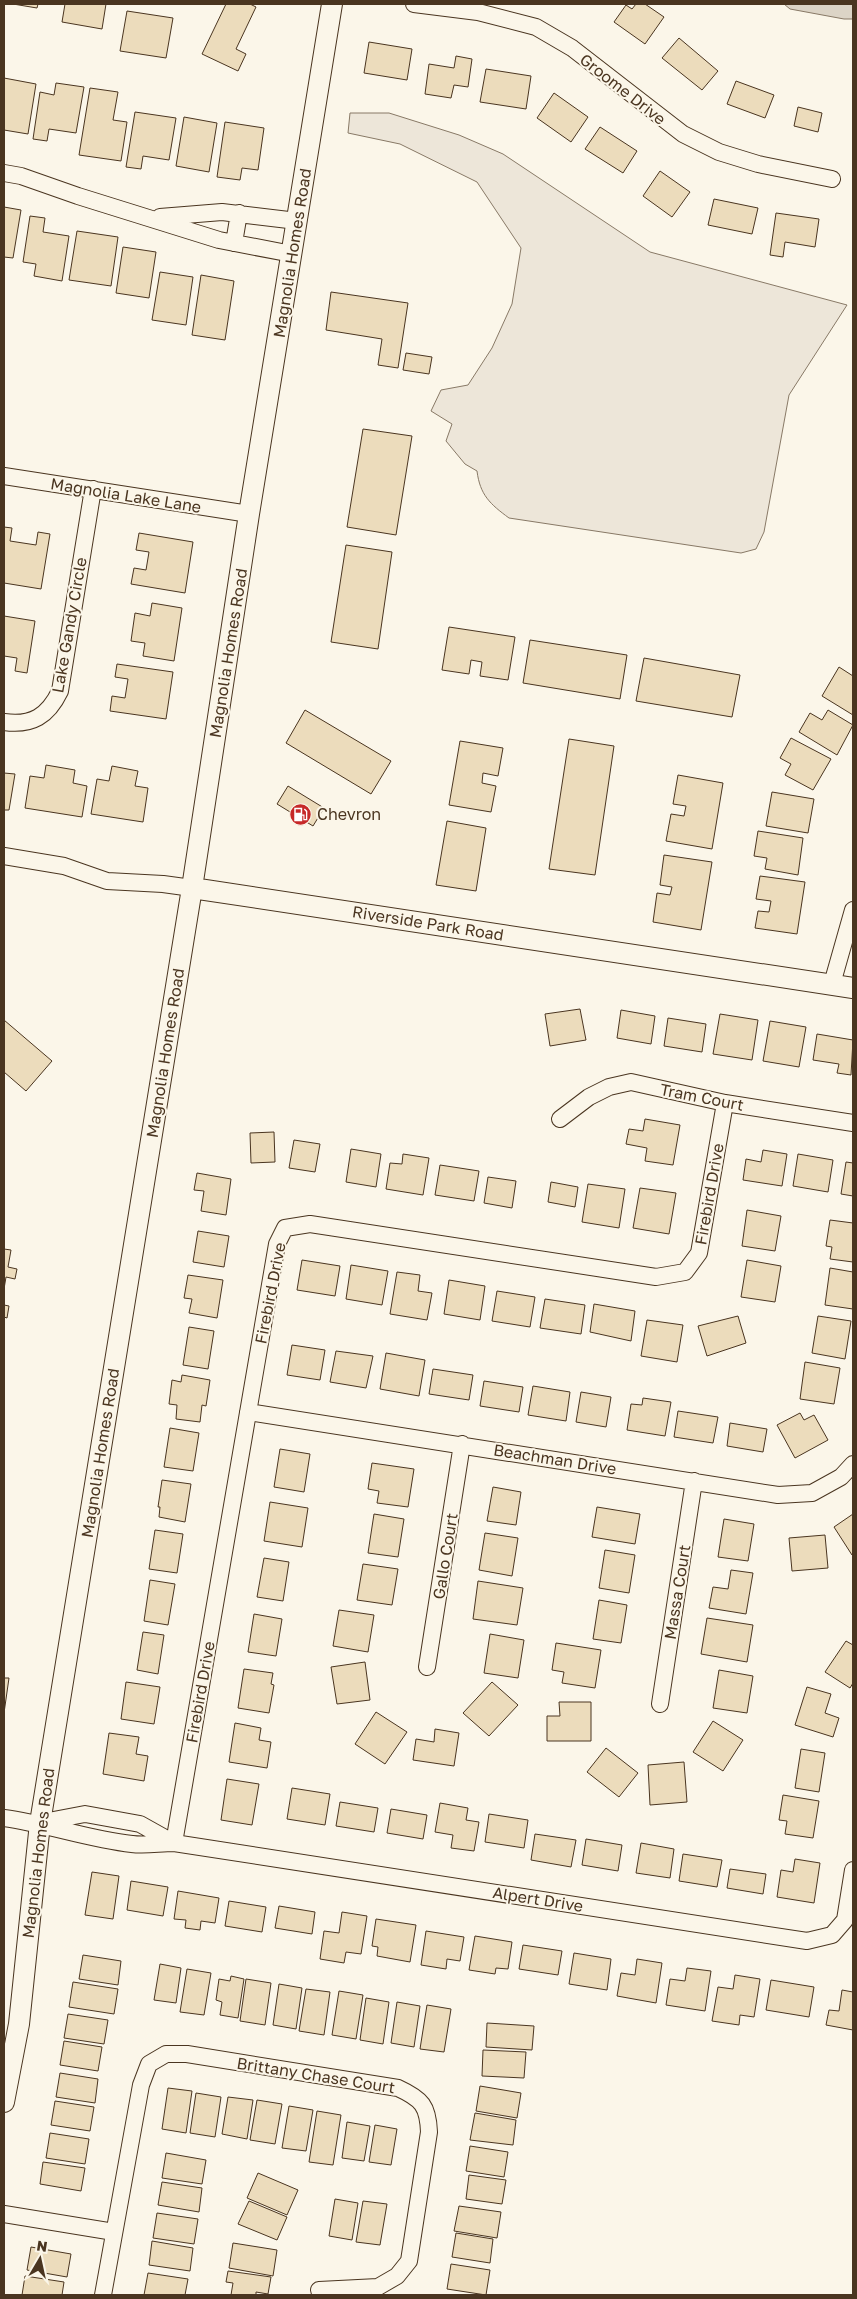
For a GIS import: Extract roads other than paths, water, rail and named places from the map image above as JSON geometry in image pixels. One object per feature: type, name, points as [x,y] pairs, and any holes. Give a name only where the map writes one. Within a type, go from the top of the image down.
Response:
[{"type":"street","name":"Magnolia Homes Road","points":[[4,2102],[19,2024],[40,1823],[192,888],[249,514],[332,4]]},
{"type":"street","name":"Groome Drive","points":[[414,4],[479,8],[536,28],[572,48],[682,134],[719,152],[758,164],[832,179]]},
{"type":"street","points":[[4,172],[234,243],[292,254]]},
{"type":"street","points":[[152,218],[222,212],[297,221]]},
{"type":"street","points":[[234,243],[239,213]]},
{"type":"street","name":"Magnolia Lake Lane","points":[[4,476],[249,514]]},
{"type":"street","name":"Lake Gandy Circle","points":[[4,722],[35,721],[52,707],[60,691],[93,490]]},
{"type":"street","name":"Riverside Park Road","points":[[4,856],[64,866],[107,881],[163,884],[192,888],[853,988]]},
{"type":"street","points":[[832,984],[853,910]]},
{"type":"street","name":"Tram Court","points":[[560,1119],[589,1097],[609,1087],[631,1082],[725,1103],[853,1123]]},
{"type":"street","name":"Firebird Drive","points":[[174,1843],[277,1244],[285,1228],[310,1224],[656,1277],[685,1272],[699,1254],[725,1103]]},
{"type":"street","name":"Beachman Drive","points":[[248,1412],[778,1494],[812,1493],[841,1477],[853,1464]]},
{"type":"street","name":"Gallo Court","points":[[427,1668],[462,1444]]},
{"type":"street","name":"Massa Court","points":[[660,1704],[694,1481]]},
{"type":"street","name":"Alpert Drive","points":[[4,1818],[40,1823],[84,1814],[140,1824],[174,1843],[807,1941],[832,1935],[845,1920],[853,1870]]},
{"type":"street","name":"Brittany Chase Court","points":[[103,2295],[141,2085],[149,2064],[166,2054],[187,2054],[398,2088],[417,2096],[428,2114],[429,2132],[409,2261],[397,2276],[378,2287],[319,2290]]},
{"type":"street","points":[[4,2214],[114,2232]]},
{"type":"place","name":"Chevron","points":[[301,814]]}]
